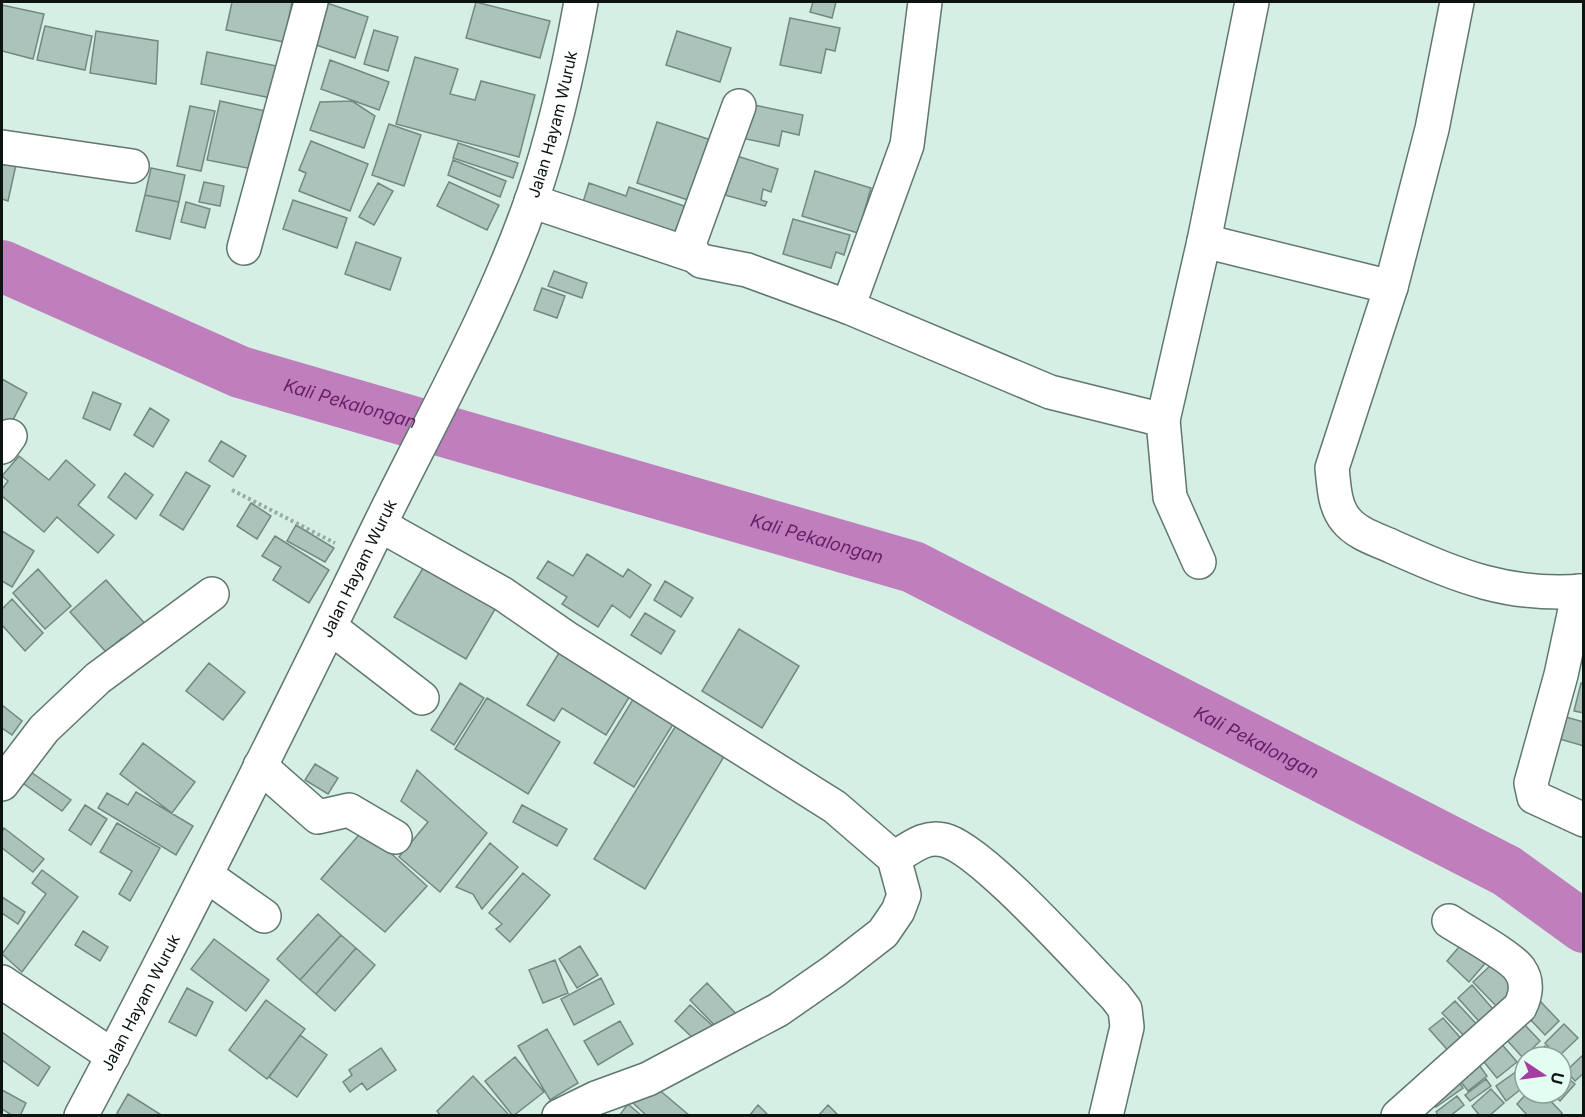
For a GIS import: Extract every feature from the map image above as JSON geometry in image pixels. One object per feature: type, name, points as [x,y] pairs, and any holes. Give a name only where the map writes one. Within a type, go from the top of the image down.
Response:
[{"type":"street","points":[[244,248],[311,2]]},
{"type":"street","name":"Jalan Hayam Wuruk","points":[[81,1116],[206,875],[365,559],[500,280],[531,201],[550,138],[581,2]]},
{"type":"street","points":[[848,307],[907,145],[925,2]]},
{"type":"street","points":[[1199,562],[1170,496],[1163,420],[1204,241],[1252,2]]},
{"type":"street","points":[[1457,2],[1432,129],[1391,286],[1332,468],[1339,510],[1356,530],[1458,575],[1508,590],[1543,593],[1581,591],[1561,675],[1531,783],[1534,797],[1584,820]]},
{"type":"street","points":[[695,256],[690,241],[739,106]]},
{"type":"street","points":[[2,147],[132,166]]},
{"type":"street","points":[[531,201],[695,256],[715,265],[747,270],[848,307],[1050,393],[1163,420]]},
{"type":"street","points":[[1204,241],[1391,286]]},
{"type":"street","points":[[383,520],[826,801],[894,858],[904,895],[898,912],[883,933],[834,971],[778,1010],[648,1079],[596,1098],[559,1116]]},
{"type":"street","points":[[2,784],[44,729],[98,678],[212,594]]},
{"type":"street","points":[[330,627],[422,698]]},
{"type":"street","points":[[260,766],[318,817],[350,810],[395,837]]},
{"type":"street","points":[[894,858],[924,839],[943,840],[964,849],[1017,897],[1115,996],[1125,1009],[1127,1027],[1106,1116]]},
{"type":"street","points":[[206,875],[264,916]]},
{"type":"street","points":[[1398,1116],[1520,1007],[1524,998],[1524,980],[1518,967],[1449,921]]},
{"type":"street","points":[[2,982],[113,1056]]},
{"type":"path","points":[[232,490],[365,559]]},
{"type":"building","points":[[232,2],[292,2],[284,42],[226,30]]},
{"type":"building","points":[[324,2],[368,17],[355,58],[310,43]]},
{"type":"building","points":[[476,2],[550,21],[540,58],[466,38]]},
{"type":"building","points":[[813,2],[836,2],[832,18],[810,12]]},
{"type":"building","points":[[2,5],[44,14],[33,59],[2,51]]},
{"type":"building","points":[[790,18],[840,28],[835,51],[826,49],[821,73],[780,65]]},
{"type":"building","points":[[45,26],[92,36],[85,70],[37,60]]},
{"type":"building","points":[[374,30],[398,37],[388,71],[364,64]]},
{"type":"building","points":[[96,31],[158,41],[156,84],[90,73]]},
{"type":"building","points":[[677,31],[731,48],[720,82],[666,65]]},
{"type":"building","points":[[207,52],[277,66],[271,98],[201,84]]},
{"type":"building","points":[[415,57],[458,69],[450,94],[475,100],[481,81],[535,95],[519,157],[396,124]]},
{"type":"building","points":[[330,60],[389,82],[379,110],[321,89]]},
{"type":"building","points":[[220,101],[270,112],[257,170],[207,160]]},
{"type":"building","points":[[352,101],[375,116],[364,148],[310,130],[320,102]]},
{"type":"building","points":[[744,103],[803,115],[799,135],[782,131],[779,146],[737,137]]},
{"type":"building","points":[[190,106],[215,111],[201,171],[177,166]]},
{"type":"building","points":[[657,122],[717,142],[697,203],[637,183]]},
{"type":"building","points":[[389,124],[421,135],[404,186],[372,175]]},
{"type":"building","points":[[311,141],[368,164],[350,211],[299,191],[306,173],[299,170]]},
{"type":"building","points":[[458,143],[518,163],[513,178],[453,158]]},
{"type":"building","points":[[737,156],[778,169],[771,192],[763,189],[761,200],[767,202],[765,206],[725,195],[727,191],[718,188]]},
{"type":"building","points":[[2,157],[17,160],[8,201],[2,199]]},
{"type":"building","points":[[453,160],[506,181],[500,197],[448,175]]},
{"type":"building","points":[[151,168],[185,175],[179,202],[145,195]]},
{"type":"building","points":[[815,171],[871,188],[858,233],[802,216]]},
{"type":"building","points":[[204,182],[224,186],[220,206],[199,202]]},
{"type":"building","points":[[449,182],[499,205],[487,230],[437,206]]},
{"type":"building","points":[[378,183],[393,191],[374,225],[359,217]]},
{"type":"building","points":[[589,183],[626,196],[629,187],[687,207],[677,235],[583,202]]},
{"type":"building","points":[[145,195],[179,202],[170,239],[136,231]]},
{"type":"building","points":[[293,200],[347,218],[337,248],[283,229]]},
{"type":"building","points":[[186,202],[210,209],[205,228],[181,222]]},
{"type":"building","points":[[793,219],[850,235],[844,255],[836,252],[831,268],[783,254]]},
{"type":"building","points":[[356,242],[401,258],[390,290],[345,274]]},
{"type":"building","points":[[554,271],[587,283],[582,298],[548,286]]},
{"type":"building","points":[[542,288],[565,296],[557,318],[534,310]]},
{"type":"building","points":[[2,379],[27,393],[6,433],[2,430]]},
{"type":"building","points":[[93,392],[121,404],[110,430],[83,418]]},
{"type":"building","points":[[150,408],[169,420],[153,447],[134,435]]},
{"type":"building","points":[[221,441],[246,456],[233,477],[209,461]]},
{"type":"building","points":[[19,456],[49,480],[66,460],[95,485],[78,505],[114,535],[98,553],[57,517],[44,532],[2,496],[2,489],[8,481],[2,476]]},
{"type":"building","points":[[186,472],[210,486],[183,530],[160,515]]},
{"type":"building","points":[[125,473],[153,495],[136,519],[108,497]]},
{"type":"building","points":[[251,503],[271,516],[257,539],[237,526]]},
{"type":"building","points":[[296,525],[334,548],[325,562],[287,541]]},
{"type":"building","points":[[2,531],[34,551],[12,587],[2,581]]},
{"type":"building","points":[[275,536],[329,570],[309,603],[273,580],[281,567],[262,556]]},
{"type":"building","points":[[587,554],[623,577],[628,569],[651,585],[630,618],[612,605],[598,627],[562,604],[567,597],[537,578],[548,561],[573,576]]},
{"type":"building","points":[[429,558],[501,599],[466,659],[394,617]]},
{"type":"building","points":[[38,569],[71,606],[45,629],[13,593]]},
{"type":"building","points":[[106,580],[148,627],[128,645],[122,638],[106,652],[70,612]]},
{"type":"building","points":[[665,581],[693,598],[681,617],[654,600]]},
{"type":"building","points":[[12,599],[43,633],[25,651],[2,625],[2,609]]},
{"type":"building","points":[[645,613],[675,631],[661,654],[631,635]]},
{"type":"building","points":[[739,629],[799,666],[762,728],[702,691]]},
{"type":"building","points":[[562,648],[633,691],[606,735],[562,708],[554,721],[527,705]]},
{"type":"building","points":[[209,663],[245,692],[223,720],[186,691]]},
{"type":"building","points":[[460,683],[484,698],[454,745],[431,730]]},
{"type":"building","points":[[1581,683],[1584,684],[1584,713],[1574,711]]},
{"type":"building","points":[[640,688],[680,713],[634,787],[594,763]]},
{"type":"building","points":[[487,698],[560,742],[528,794],[455,749]]},
{"type":"building","points":[[2,705],[22,721],[12,735],[2,728]]},
{"type":"building","points":[[683,714],[732,743],[645,889],[594,859]]},
{"type":"building","points":[[1562,716],[1584,722],[1584,746],[1556,738]]},
{"type":"building","points":[[143,743],[195,782],[172,813],[120,774]]},
{"type":"building","points":[[315,764],[338,778],[328,794],[305,780]]},
{"type":"building","points":[[28,770],[71,800],[62,811],[20,781]]},
{"type":"building","points":[[417,770],[487,833],[440,892],[399,857],[428,822],[401,801]]},
{"type":"building","points":[[136,792],[193,826],[176,855],[98,808],[107,793],[128,805]]},
{"type":"building","points":[[85,805],[107,819],[91,845],[69,830]]},
{"type":"building","points":[[522,805],[567,829],[557,846],[513,822]]},
{"type":"building","points":[[117,823],[160,848],[130,901],[119,894],[132,871],[100,852]]},
{"type":"building","points":[[4,828],[44,859],[33,872],[2,848]]},
{"type":"building","points":[[364,829],[427,886],[385,932],[321,879]]},
{"type":"building","points":[[490,843],[518,867],[482,909],[473,894],[456,887]]},
{"type":"building","points":[[42,870],[78,897],[22,972],[2,954],[46,894],[32,883]]},
{"type":"building","points":[[523,873],[550,895],[510,942],[496,929],[502,924],[489,913]]},
{"type":"building","points":[[2,897],[25,912],[18,924],[2,913]]},
{"type":"building","points":[[318,914],[341,935],[300,980],[277,959]]},
{"type":"building","points":[[83,931],[108,947],[100,961],[75,945]]},
{"type":"building","points":[[341,935],[356,948],[316,994],[300,980]]},
{"type":"building","points":[[214,939],[269,980],[246,1011],[191,969]]},
{"type":"building","points":[[1465,940],[1488,960],[1469,982],[1447,961]]},
{"type":"building","points":[[580,946],[598,975],[577,988],[559,959]]},
{"type":"building","points":[[356,948],[375,965],[335,1011],[316,994]]},
{"type":"building","points":[[555,960],[568,993],[543,1003],[529,970]]},
{"type":"building","points":[[1492,964],[1521,993],[1502,1012],[1473,982]]},
{"type":"building","points":[[601,978],[614,1004],[574,1025],[561,999]]},
{"type":"building","points":[[707,983],[740,1018],[723,1034],[690,1000]]},
{"type":"building","points":[[1472,985],[1499,1016],[1485,1028],[1458,998]]},
{"type":"building","points":[[187,988],[213,1002],[196,1036],[169,1022]]},
{"type":"building","points":[[266,1000],[305,1029],[267,1079],[229,1050]]},
{"type":"building","points":[[1455,1001],[1483,1031],[1470,1042],[1442,1013]]},
{"type":"building","points":[[1541,1002],[1559,1021],[1545,1035],[1526,1015]]},
{"type":"building","points":[[690,1005],[714,1027],[699,1044],[675,1021]]},
{"type":"building","points":[[1443,1018],[1465,1043],[1452,1055],[1429,1029]]},
{"type":"building","points":[[620,1021],[633,1044],[598,1065],[584,1041]]},
{"type":"building","points":[[1522,1022],[1540,1041],[1536,1045],[1513,1045],[1513,1047],[1505,1038]]},
{"type":"building","points":[[1564,1024],[1578,1038],[1571,1045],[1547,1045],[1545,1043]]},
{"type":"building","points":[[547,1029],[578,1083],[550,1100],[518,1046]]},
{"type":"building","points":[[2,1032],[50,1067],[38,1086],[2,1060]]},
{"type":"building","points":[[300,1035],[327,1055],[297,1097],[269,1077]]},
{"type":"building","points":[[1499,1041],[1513,1057],[1513,1065],[1497,1078],[1480,1057]]},
{"type":"building","points":[[381,1048],[396,1070],[367,1090],[362,1083],[350,1092],[343,1082],[352,1075],[349,1070]]},
{"type":"building","points":[[1584,1054],[1584,1073],[1575,1081],[1573,1079],[1573,1064]]},
{"type":"building","points":[[515,1057],[544,1092],[513,1116],[485,1081]]},
{"type":"building","points":[[1477,1062],[1487,1076],[1468,1091],[1457,1077]]},
{"type":"building","points":[[1513,1074],[1513,1095],[1506,1101],[1496,1086]]},
{"type":"building","points":[[1454,1075],[1463,1088],[1436,1107],[1427,1094]]},
{"type":"building","points":[[473,1076],[510,1116],[441,1116],[437,1111]]},
{"type":"building","points":[[1486,1079],[1491,1086],[1470,1101],[1465,1095]]},
{"type":"building","points":[[651,1083],[690,1116],[647,1116],[633,1103]]},
{"type":"building","points":[[1491,1089],[1504,1103],[1489,1116],[1480,1116],[1472,1106]]},
{"type":"building","points":[[2,1090],[26,1103],[20,1116],[13,1116],[2,1109]]},
{"type":"building","points":[[128,1094],[163,1116],[121,1116],[117,1113]]},
{"type":"building","points":[[1457,1096],[1464,1105],[1450,1116],[1439,1116],[1436,1112]]},
{"type":"building","points":[[628,1104],[642,1116],[619,1116]]},
{"type":"building","points":[[758,1105],[769,1116],[749,1116]]},
{"type":"building","points":[[828,1105],[839,1116],[818,1116]]},
{"type":"building","points":[[1518,1105],[1554,1105],[1562,1113],[1559,1116],[1528,1116]]},
{"type":"waterway","name":"Kali Pekalongan","points":[[2,266],[240,372],[913,567],[1507,871],[1584,927]]}]
